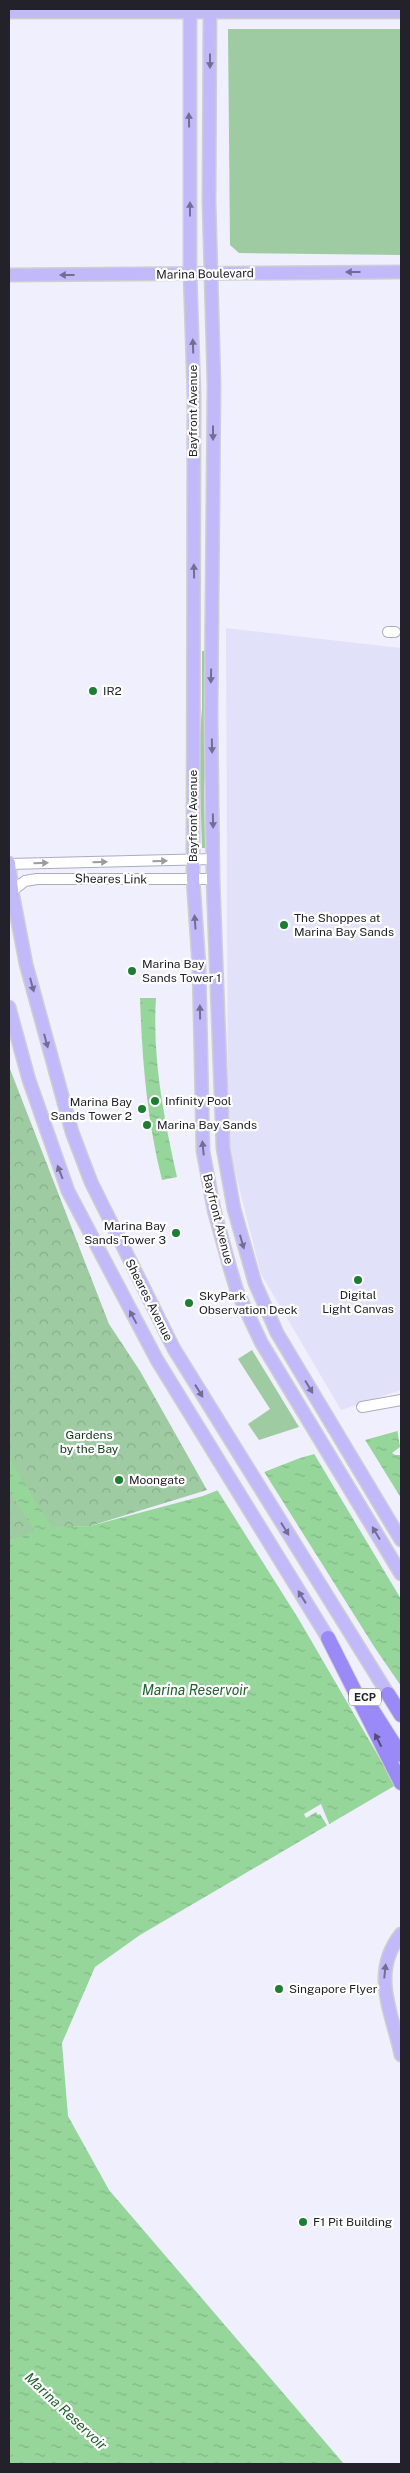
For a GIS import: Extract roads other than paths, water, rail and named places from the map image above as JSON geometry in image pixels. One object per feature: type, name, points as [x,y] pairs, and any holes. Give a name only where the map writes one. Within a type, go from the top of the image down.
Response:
[{"type":"highway","points":[[328,1638],[401,1783]]},
{"type":"highway","name":"ECP","points":[[328,1638],[401,1755]]},
{"type":"highway","points":[[388,1694],[401,1708]]},
{"type":"highway","name":"ECP","points":[[388,1694],[401,1715]]},
{"type":"main road","points":[[9,12],[190,10],[401,12]]},
{"type":"main road","name":"Bayfront Avenue","points":[[190,10],[190,273],[194,395],[193,879],[199,966],[203,1152],[214,1210],[234,1279],[268,1355],[401,1574]]},
{"type":"main road","name":"Bayfront Avenue","points":[[210,10],[210,273],[214,384],[211,716],[213,879],[223,1148],[234,1209],[252,1274],[284,1345],[401,1540]]},
{"type":"main road","name":"Marina Boulevard","points":[[9,275],[401,272]]},
{"type":"main road","name":"Sheares Avenue","points":[[9,864],[12,891],[26,964],[72,1132],[91,1182],[174,1349],[388,1694]]},
{"type":"main road","name":"Sheares Avenue","points":[[9,1007],[28,1080],[68,1191],[156,1360],[328,1638]]},
{"type":"main road","points":[[401,1934],[391,1947],[385,1965],[384,1987],[401,2055]]},
{"type":"street","name":"Sheares Link","points":[[9,864],[213,859]]},
{"type":"street","name":"Sheares Link","points":[[12,891],[25,881],[37,879],[213,879]]},
{"type":"street","points":[[362,1407],[401,1400]]},
{"type":"water","name":"Infinity Pool","points":[[140,998],[156,998],[157,1066],[177,1177],[162,1180],[146,1090]]},
{"type":"water","name":"Marina Reservoir","points":[[401,1430],[401,1782],[140,1935],[95,1967],[62,2043],[68,2116],[109,2190],[344,2464],[9,2464],[9,1541],[35,1531],[9,1491],[9,1458],[52,1527],[90,1526],[203,1496],[300,1458]]},
{"type":"place","name":"IR2","points":[[93,691]]},
{"type":"place","name":"The Shoppes at Marina Bay Sands","points":[[284,925]]},
{"type":"place","name":"Marina Bay Sands Tower 1","points":[[132,971]]},
{"type":"place","name":"Infinity Pool","points":[[155,1101]]},
{"type":"place","name":"Marina Bay Sands Tower 2","points":[[142,1109]]},
{"type":"place","name":"Marina Bay Sands","points":[[147,1125]]},
{"type":"place","name":"Marina Bay Sands Tower 3","points":[[176,1233]]},
{"type":"place","name":"Digital Light Canvas","points":[[358,1280]]},
{"type":"place","name":"SkyPark Observation Deck","points":[[189,1303]]},
{"type":"place","name":"Moongate","points":[[119,1480]]},
{"type":"place","name":"Singapore Flyer","points":[[279,1989]]},
{"type":"place","name":"F1 Pit Building","points":[[303,2222]]},
{"type":"park label","name":"Gardens by the Bay","points":[[89,1442]]}]
